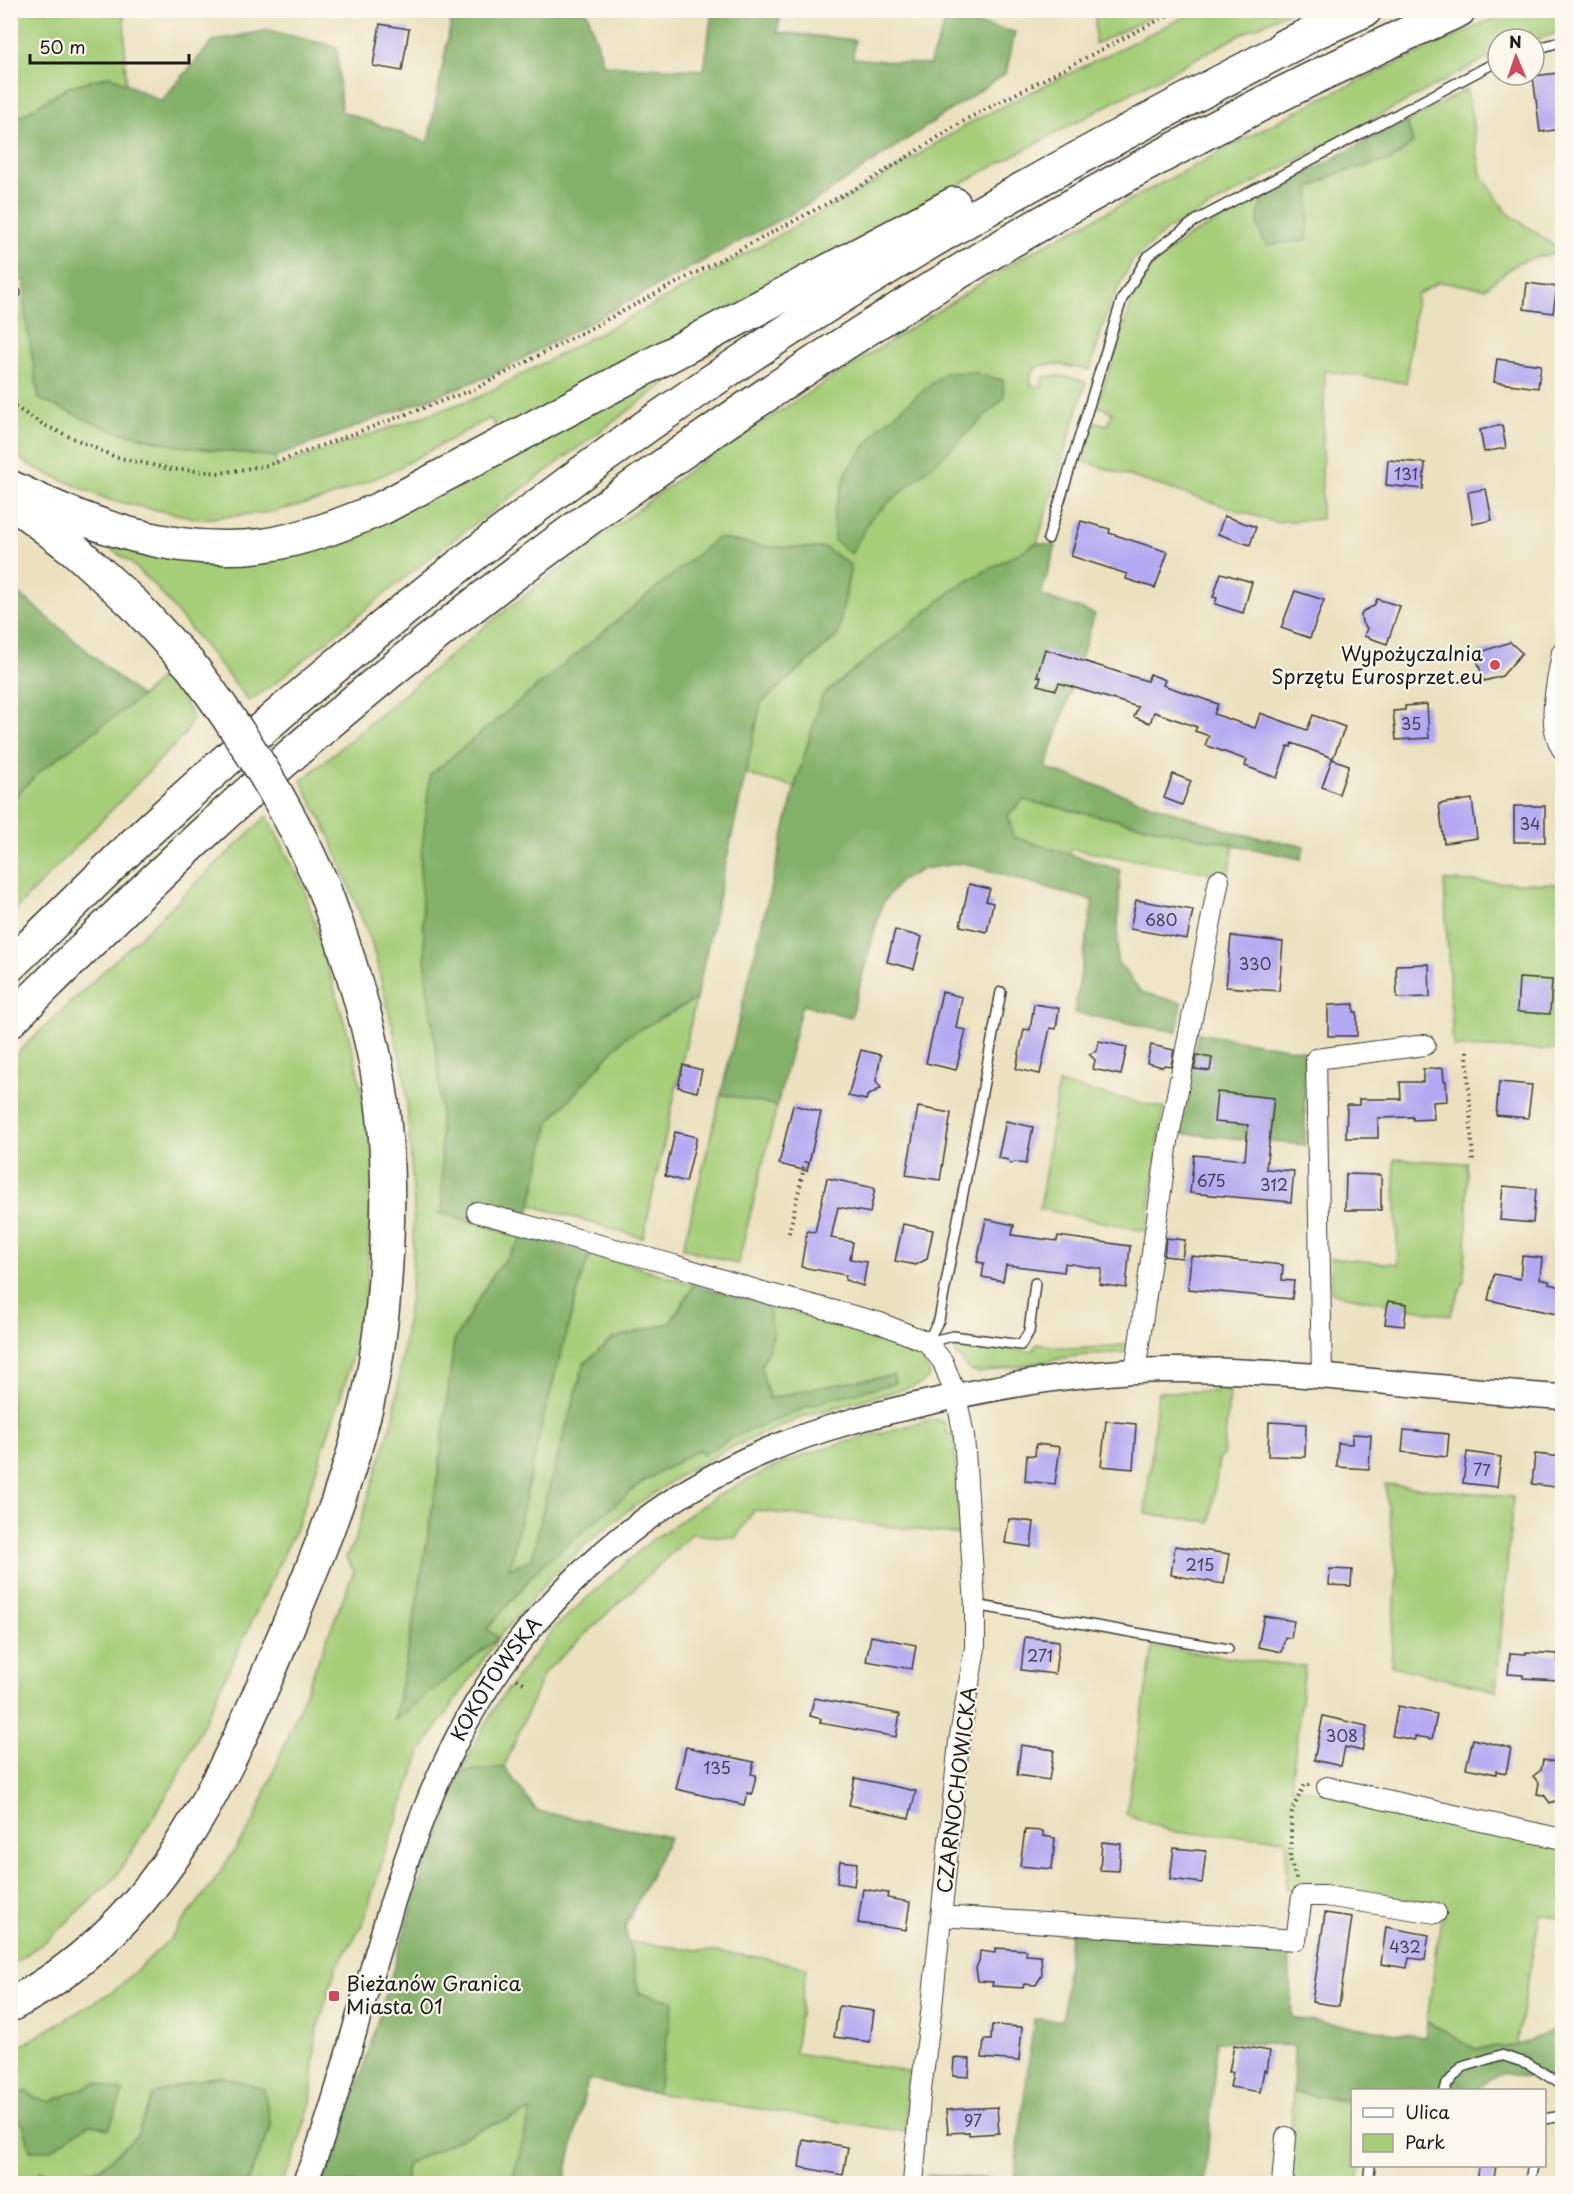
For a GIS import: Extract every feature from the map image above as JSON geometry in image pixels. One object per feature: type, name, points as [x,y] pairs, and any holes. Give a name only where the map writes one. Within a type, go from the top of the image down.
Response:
[{"type":"highway","points":[[10,964],[148,831],[284,711],[432,588],[605,458],[744,361],[908,256],[1072,161],[1305,38],[1365,10]]},
{"type":"highway","points":[[10,1022],[203,834],[293,754],[453,622],[621,494],[767,392],[1018,237],[1155,159],[1320,75],[1459,10]]},
{"type":"highway","points":[[10,487],[97,525],[141,539],[180,546],[264,545],[342,525],[432,483],[1128,110],[1305,38]]},
{"type":"highway","points":[[10,502],[76,551],[133,603],[191,666],[220,704],[276,791],[300,834],[322,884],[347,952],[377,1072],[385,1145],[387,1238],[384,1302],[364,1416],[346,1478],[320,1550],[235,1751],[183,1845],[147,1893],[117,1926],[65,1972],[10,2005]]},
{"type":"street","points":[[1563,652],[1554,705],[1556,736],[1563,749]]},
{"type":"street","points":[[1134,1372],[1168,1141],[1219,880]]},
{"type":"street","points":[[1322,1377],[1316,1059],[1425,1045]]},
{"type":"street","points":[[477,1212],[880,1323],[927,1342]]},
{"type":"street","name":"CZARNOCHOWICKA","points":[[914,2184],[920,2097],[959,1742],[975,1648],[975,1605],[964,1436],[949,1398],[941,1358],[927,1342]]},
{"type":"street","name":"KOKOTOWSKA","points":[[304,2184],[323,2135],[394,1899],[424,1812],[472,1711],[498,1669],[563,1592],[651,1515],[718,1474],[807,1435],[856,1420],[949,1398],[1071,1376],[1210,1371],[1322,1377],[1563,1397]]},
{"type":"street","points":[[1327,1787],[1563,1839]]},
{"type":"street","points":[[941,1916],[1296,1940],[1302,1896],[1325,1896],[1436,1913]]},
{"type":"street","points":[[1282,2184],[1286,2137]]},
{"type":"lane","points":[[1546,46],[1563,41]]},
{"type":"lane","points":[[1048,539],[1122,299],[1149,255],[1195,221],[1486,67]]},
{"type":"lane","points":[[927,1342],[939,1320],[1001,992]]},
{"type":"lane","points":[[927,1342],[953,1336],[1021,1345],[1029,1332],[1035,1283]]},
{"type":"lane","points":[[975,1605],[1228,1649]]},
{"type":"lane","points":[[1446,2089],[1447,2084],[1462,2067],[1501,2055],[1529,2064],[1563,2085]]},
{"type":"lane","points":[[1546,2119],[1563,2116]]},
{"type":"lane","points":[[1368,2184],[1370,2167]]},
{"type":"lane","points":[[1529,2184],[1533,2167]]},
{"type":"path","points":[[10,404],[44,426],[115,457],[171,469],[220,473],[269,465],[477,388],[866,183],[967,119],[1178,10]]},
{"type":"path","points":[[1467,1051],[1473,1164]]},
{"type":"path","points":[[789,1233],[806,1159]]},
{"type":"path","points":[[1302,1896],[1290,1859],[1292,1810],[1305,1784],[1327,1787]]},
{"type":"green space","points":[[1095,10],[1163,11],[1095,44]]},
{"type":"green space","points":[[11,11],[124,11],[126,84],[110,76],[70,86],[11,122]]},
{"type":"green space","points":[[453,11],[587,11],[604,65],[704,70],[712,11],[782,11],[777,32],[855,40],[853,58],[929,65],[947,17],[1015,32],[1006,73],[816,200],[494,374],[276,457],[179,446],[108,429],[39,399],[25,313],[25,280],[11,282],[11,122],[70,86],[110,76],[161,101],[213,41],[268,30],[337,47],[341,111],[428,143]]},
{"type":"green space","points":[[1196,11],[1291,11],[1240,35],[500,432],[490,418],[390,472],[325,499],[272,512],[200,519],[109,500],[37,469],[11,453],[10,301],[24,300],[39,399],[108,429],[179,446],[276,457],[276,467],[479,397],[664,299],[873,183],[969,123]]},
{"type":"green space","points":[[1510,11],[1562,11],[1562,31],[1546,37],[1546,27],[1486,27],[1486,59],[1168,229],[1132,261],[1108,309],[1090,370],[1051,364],[1037,367],[1031,374],[1031,385],[1041,387],[1043,377],[1049,376],[1086,382],[1037,543],[958,586],[822,696],[795,787],[745,774],[761,703],[838,635],[825,548],[767,547],[717,538],[430,775],[420,869],[427,986],[439,1071],[443,1213],[437,1212],[524,1237],[494,1273],[454,1341],[440,1462],[414,1619],[394,1720],[497,1637],[487,1629],[540,1567],[641,1483],[699,1449],[702,1455],[737,1435],[825,1400],[895,1383],[892,1375],[810,1389],[769,1399],[761,1367],[773,1336],[768,1305],[903,1341],[930,1360],[924,1364],[930,1374],[929,1378],[919,1385],[810,1414],[734,1446],[687,1471],[630,1509],[584,1546],[552,1576],[498,1638],[422,1749],[362,1926],[336,1967],[316,2035],[311,2103],[292,2162],[282,2183],[247,2183],[271,2127],[220,2076],[153,2094],[137,2135],[100,2169],[55,2176],[39,2171],[35,2183],[11,2183],[10,2116],[24,2125],[30,2150],[51,2150],[89,2124],[108,2129],[97,2082],[50,2103],[34,2097],[28,2091],[11,2097],[11,2052],[115,1990],[170,1939],[212,1884],[253,1823],[354,1571],[346,1558],[355,1539],[394,1416],[412,1279],[414,1206],[405,1077],[372,944],[330,837],[301,781],[485,626],[700,462],[1024,256],[1320,99]]},
{"type":"green space","points":[[1467,89],[1481,174],[1506,212],[1562,251],[1519,262],[1485,288],[1439,282],[1417,295],[1406,383],[1325,371],[1321,519],[1274,522],[1082,461],[1095,422],[1108,425],[1112,412],[1097,406],[1137,287],[1156,261],[1189,236],[1266,196],[1261,204],[1306,240],[1310,188],[1338,173],[1392,160],[1413,143],[1407,122]]},
{"type":"green space","points":[[1407,122],[1413,143],[1392,160],[1338,173],[1310,188],[1307,240],[1266,245],[1258,226],[1258,215],[1266,196],[1382,132]]},
{"type":"green space","points":[[772,312],[681,372],[439,550],[274,684],[249,701],[158,589],[129,561],[80,529],[250,558]]},
{"type":"green space","points":[[972,372],[1003,380],[1004,398],[943,456],[871,518],[851,554],[834,540],[834,511],[847,471],[881,426],[944,373]]},
{"type":"green space","points":[[717,538],[767,547],[825,548],[851,565],[838,635],[761,703],[696,999],[625,1037],[549,1122],[524,1236],[591,1252],[582,1276],[543,1419],[509,1569],[532,1558],[544,1505],[584,1364],[612,1339],[670,1323],[694,1285],[768,1305],[773,1336],[761,1367],[769,1399],[810,1389],[893,1375],[895,1383],[825,1400],[737,1435],[702,1455],[699,1449],[641,1483],[540,1567],[487,1629],[498,1638],[394,1721],[414,1619],[440,1462],[454,1341],[494,1273],[524,1237],[443,1213],[439,1071],[427,986],[420,869],[430,775]]},
{"type":"green space","points":[[1037,543],[1056,546],[1041,595],[1095,614],[1046,768],[1236,833],[1304,846],[1301,859],[1023,800],[1008,815],[1013,837],[1120,870],[1117,961],[1141,992],[1182,1003],[1177,1032],[1074,1013],[1093,901],[963,863],[923,869],[899,882],[882,904],[851,1017],[802,1005],[777,1106],[721,1094],[795,787],[822,696],[958,586]]},
{"type":"green space","points":[[11,586],[141,697],[39,772],[11,801]]},
{"type":"green space","points":[[167,671],[193,718],[184,735],[11,914],[11,801],[38,772],[141,697]]},
{"type":"green space","points":[[1023,800],[1234,845],[1228,876],[1071,849],[1069,854],[1013,837],[1008,815]]},
{"type":"green space","points":[[267,816],[304,888],[355,1058],[374,1157],[366,1295],[346,1380],[298,1524],[177,1779],[116,1877],[50,1938],[11,1965],[11,1059]]},
{"type":"green space","points":[[1444,881],[1562,884],[1562,1050],[1453,1047]]},
{"type":"green space","points":[[696,999],[643,1238],[531,1205],[549,1122],[625,1037]]},
{"type":"green space","points":[[1198,1033],[1304,1051],[1305,1145],[1179,1133]]},
{"type":"green space","points":[[1058,1084],[1164,1108],[1146,1231],[1040,1209]]},
{"type":"green space","points":[[721,1094],[777,1106],[738,1264],[683,1248]]},
{"type":"green space","points":[[1394,1159],[1467,1163],[1464,1280],[1450,1316],[1331,1293],[1330,1258],[1398,1264]]},
{"type":"green space","points":[[591,1252],[694,1285],[670,1323],[612,1339],[584,1364],[544,1505],[532,1559],[509,1570],[543,1419],[582,1276]]},
{"type":"green space","points":[[963,1343],[1032,1351],[1037,1344],[1076,1349],[1132,1344],[1129,1352],[1076,1356],[979,1373],[970,1370],[956,1354],[956,1347]]},
{"type":"green space","points":[[1230,1391],[1223,1456],[1219,1459],[1210,1522],[1145,1514],[1158,1392]]},
{"type":"green space","points":[[932,1419],[945,1423],[947,1434],[953,1434],[961,1535],[754,1510],[736,1538],[692,1534],[544,1673],[504,1767],[460,1772],[498,1702],[556,1626],[648,1543],[713,1498],[769,1469],[821,1449]]},
{"type":"green space","points":[[1385,1484],[1513,1497],[1496,1691],[1391,1666],[1397,1572]]},
{"type":"green space","points":[[1153,1646],[1244,1660],[1305,1666],[1291,1786],[1562,1846],[1562,1918],[1540,1914],[1516,2046],[1475,2049],[1427,2022],[1443,1903],[1286,1889],[1286,1839],[1172,1832],[1126,1814]]},
{"type":"green space","points":[[504,1767],[537,1811],[670,1837],[625,1926],[639,1993],[674,2001],[657,2093],[588,2080],[564,2183],[511,2183],[531,2111],[481,2129],[406,2164],[406,2183],[322,2183],[337,2150],[428,1854],[460,1772]]},
{"type":"green space","points":[[1070,1932],[1289,1954],[1292,2018],[1425,2037],[1427,2022],[1475,2049],[1516,2046],[1556,2029],[1562,2031],[1562,2083],[1500,2073],[1477,2089],[1351,2089],[1351,2101],[1293,2092],[1294,2046],[1217,2041],[1205,2183],[926,2184],[927,2175],[1014,2180],[1034,2019],[1063,2020]]},
{"type":"green space","points":[[629,1942],[758,1957],[806,1967],[795,2053],[911,2072],[905,2132],[657,2093],[673,2001],[639,1993]]},
{"type":"green space","points":[[220,2076],[264,2089],[271,2127],[247,2183],[35,2183],[39,2171],[55,2176],[100,2169],[137,2135],[153,2094]]},
{"type":"green space","points":[[97,2082],[123,2092],[109,2129],[89,2124],[51,2150],[30,2150],[24,2125],[11,2116],[11,2097],[28,2091],[34,2097],[50,2102]]},
{"type":"green space","points":[[1293,2092],[1351,2103],[1351,2167],[1361,2167],[1358,2183],[1289,2184]]},
{"type":"green space","points":[[532,2111],[511,2183],[406,2183],[406,2164],[481,2129]]},
{"type":"building","points":[[380,24],[409,29],[402,71],[373,66]]},
{"type":"building","points":[[1558,73],[1563,102],[1563,129],[1540,132],[1534,87],[1546,87],[1546,74]]},
{"type":"building","points":[[1527,283],[1557,287],[1553,313],[1524,309]]},
{"type":"building","points":[[1497,359],[1541,365],[1538,388],[1494,382]]},
{"type":"building","points":[[1502,425],[1506,448],[1484,452],[1480,430]]},
{"type":"building","points":[[1388,460],[1425,463],[1423,489],[1386,485]]},
{"type":"building","points":[[1486,489],[1492,520],[1473,524],[1468,492]]},
{"type":"building","points":[[1224,516],[1256,527],[1250,545],[1218,534]]},
{"type":"building","points":[[1081,521],[1110,529],[1109,533],[1168,552],[1155,588],[1126,579],[1127,574],[1071,556]]},
{"type":"building","points":[[1221,573],[1252,582],[1243,613],[1215,604],[1217,598],[1213,597]]},
{"type":"building","points":[[1295,591],[1324,600],[1310,638],[1281,628]]},
{"type":"building","points":[[1377,599],[1400,606],[1387,644],[1364,636],[1367,628],[1362,623],[1361,615],[1363,611],[1374,606]]},
{"type":"building","name":"Wypożyczalnia Sprzętu Eurosprzet.eu","points":[[1510,642],[1522,653],[1502,676],[1484,681],[1475,654]]},
{"type":"building","points":[[1045,649],[1147,681],[1150,674],[1165,680],[1163,685],[1218,704],[1214,714],[1255,728],[1260,713],[1307,730],[1313,715],[1345,727],[1333,758],[1292,743],[1291,747],[1288,746],[1277,778],[1245,766],[1247,760],[1205,745],[1209,736],[1195,731],[1197,727],[1154,712],[1150,723],[1134,717],[1138,707],[1059,683],[1056,690],[1038,685],[1041,677],[1037,676]]},
{"type":"building","points":[[1427,704],[1429,738],[1396,740],[1393,711],[1405,710],[1405,706]]},
{"type":"building","points":[[1332,759],[1349,765],[1339,794],[1322,787]]},
{"type":"building","points":[[1173,774],[1191,781],[1182,805],[1164,798]]},
{"type":"building","points":[[1472,799],[1477,838],[1444,843],[1439,804]]},
{"type":"building","points":[[1514,806],[1545,806],[1545,842],[1514,842]]},
{"type":"building","points":[[969,884],[990,889],[986,901],[993,903],[987,932],[960,926]]},
{"type":"building","points":[[1136,900],[1193,910],[1187,939],[1130,929]]},
{"type":"building","points":[[895,930],[922,937],[914,969],[887,962]]},
{"type":"building","points":[[1231,936],[1283,942],[1279,991],[1226,987]]},
{"type":"building","points":[[1429,964],[1430,997],[1397,998],[1396,965]]},
{"type":"building","points":[[1519,978],[1552,980],[1550,1014],[1517,1012]]},
{"type":"building","points":[[942,992],[962,997],[956,1028],[966,1030],[956,1070],[926,1063]]},
{"type":"building","points":[[1034,1004],[1059,1008],[1056,1029],[1050,1028],[1040,1074],[1016,1069],[1024,1029],[1030,1030]]},
{"type":"building","points":[[1354,1004],[1354,1012],[1357,1012],[1357,1036],[1328,1036],[1328,1005]]},
{"type":"building","points":[[1099,1041],[1127,1047],[1121,1075],[1093,1069],[1095,1060],[1089,1054],[1097,1051]]},
{"type":"building","points":[[1151,1045],[1174,1050],[1171,1066],[1164,1065],[1163,1067],[1147,1063]]},
{"type":"building","points":[[861,1050],[881,1055],[876,1081],[881,1088],[867,1096],[866,1100],[848,1096]]},
{"type":"building","points":[[1197,1055],[1212,1058],[1210,1071],[1194,1069]]},
{"type":"building","points":[[683,1065],[702,1070],[697,1092],[678,1087]]},
{"type":"building","points":[[1443,1068],[1447,1101],[1433,1102],[1434,1119],[1378,1118],[1378,1138],[1346,1138],[1347,1105],[1359,1105],[1359,1099],[1401,1099],[1400,1082],[1423,1082],[1423,1069]]},
{"type":"building","points":[[1499,1082],[1532,1085],[1528,1118],[1496,1115]]},
{"type":"building","points":[[1217,1092],[1274,1098],[1266,1169],[1294,1171],[1291,1202],[1190,1193],[1194,1155],[1245,1160],[1248,1125],[1214,1122]]},
{"type":"building","points":[[793,1105],[821,1112],[807,1171],[779,1164]]},
{"type":"building","points":[[918,1107],[951,1113],[940,1180],[906,1175]]},
{"type":"building","points":[[1006,1121],[1033,1127],[1026,1164],[1015,1162],[1010,1164],[1008,1160],[998,1158]]},
{"type":"building","points":[[675,1132],[697,1137],[686,1182],[665,1176]]},
{"type":"building","points":[[1346,1174],[1381,1175],[1381,1210],[1345,1210]]},
{"type":"building","points":[[827,1178],[875,1188],[870,1213],[838,1207],[831,1238],[853,1242],[850,1259],[867,1262],[863,1286],[845,1280],[846,1275],[801,1267],[807,1231],[815,1232]]},
{"type":"building","points":[[1503,1186],[1536,1189],[1533,1223],[1500,1220]]},
{"type":"building","points":[[986,1219],[1014,1225],[1012,1235],[1057,1241],[1058,1236],[1130,1246],[1126,1288],[1099,1284],[1102,1269],[1065,1263],[1064,1272],[1006,1265],[1003,1281],[982,1277],[984,1263],[977,1262]]},
{"type":"building","points":[[903,1224],[933,1230],[927,1259],[916,1265],[895,1261]]},
{"type":"building","points":[[1166,1238],[1185,1240],[1182,1258],[1164,1256]]},
{"type":"building","points":[[1191,1256],[1283,1265],[1282,1280],[1294,1281],[1292,1299],[1188,1289]]},
{"type":"building","points":[[1522,1256],[1542,1258],[1540,1279],[1562,1287],[1557,1314],[1488,1300],[1494,1274],[1520,1279]]},
{"type":"building","points":[[1388,1301],[1407,1304],[1404,1326],[1385,1324]]},
{"type":"building","points":[[1106,1421],[1136,1424],[1133,1469],[1101,1466]]},
{"type":"building","points":[[1269,1422],[1306,1424],[1305,1457],[1268,1456]]},
{"type":"building","points":[[1404,1430],[1449,1434],[1447,1457],[1402,1452]]},
{"type":"building","points":[[1352,1434],[1371,1435],[1369,1469],[1337,1467],[1338,1443],[1352,1444]]},
{"type":"building","points":[[1036,1444],[1060,1447],[1055,1484],[1025,1481],[1027,1455],[1035,1456]]},
{"type":"building","points":[[1467,1452],[1501,1457],[1497,1487],[1463,1483]]},
{"type":"building","points":[[1535,1454],[1563,1457],[1563,1488],[1532,1484]]},
{"type":"building","points":[[1009,1519],[1034,1522],[1031,1547],[1005,1543]]},
{"type":"building","points":[[1175,1546],[1229,1554],[1224,1584],[1171,1575]]},
{"type":"building","points":[[1330,1569],[1352,1570],[1351,1586],[1329,1585]]},
{"type":"building","points":[[1264,1616],[1294,1621],[1291,1638],[1285,1637],[1282,1652],[1258,1647]]},
{"type":"building","points":[[871,1636],[916,1645],[912,1669],[866,1661]]},
{"type":"building","points":[[1025,1637],[1059,1641],[1055,1674],[1021,1670]]},
{"type":"building","points":[[1526,1652],[1558,1654],[1557,1680],[1523,1678],[1523,1675],[1508,1674],[1510,1653],[1526,1654]]},
{"type":"building","points":[[814,1698],[900,1714],[896,1737],[820,1723],[821,1719],[810,1716]]},
{"type":"building","points":[[1398,1706],[1437,1714],[1432,1739],[1415,1736],[1415,1740],[1392,1736]]},
{"type":"building","points":[[1323,1716],[1367,1726],[1362,1751],[1345,1747],[1341,1766],[1314,1760]]},
{"type":"building","points":[[1473,1739],[1511,1748],[1506,1773],[1496,1771],[1496,1774],[1466,1768]]},
{"type":"building","points":[[1021,1745],[1054,1750],[1049,1780],[1017,1775]]},
{"type":"building","points":[[686,1747],[754,1762],[751,1774],[756,1775],[752,1794],[747,1793],[744,1805],[676,1789]]},
{"type":"building","points":[[1543,1760],[1563,1763],[1563,1788],[1560,1799],[1550,1803],[1544,1795],[1537,1794],[1539,1783],[1533,1776],[1541,1770]]},
{"type":"building","points":[[855,1778],[916,1791],[909,1818],[849,1805]]},
{"type":"building","points":[[1025,1830],[1043,1831],[1043,1836],[1055,1838],[1052,1869],[1020,1866]]},
{"type":"building","points":[[1102,1842],[1121,1844],[1119,1871],[1100,1870]]},
{"type":"building","points":[[1174,1848],[1206,1851],[1202,1883],[1170,1879]]},
{"type":"building","points":[[840,1861],[857,1863],[854,1886],[837,1883]]},
{"type":"building","points":[[863,1889],[888,1893],[887,1898],[910,1902],[906,1930],[858,1923]]},
{"type":"building","points":[[1325,1913],[1352,1917],[1339,2006],[1312,2002]]},
{"type":"building","points":[[1386,1927],[1429,1935],[1425,1960],[1409,1958],[1407,1968],[1381,1964]]},
{"type":"building","points":[[995,1948],[1026,1950],[1026,1955],[1041,1956],[1042,1975],[1036,1985],[1024,1984],[1023,1988],[992,1986],[993,1982],[978,1981],[976,1968],[980,1951],[995,1953]]},
{"type":"building","points":[[839,2006],[874,2011],[870,2042],[834,2037]]},
{"type":"building","points":[[992,2025],[1022,2027],[1019,2061],[982,2058],[984,2040],[991,2040]]},
{"type":"building","points":[[1234,2045],[1270,2051],[1267,2071],[1264,2070],[1260,2092],[1230,2087],[1233,2072],[1229,2072]]},
{"type":"building","points":[[954,2058],[970,2059],[969,2077],[953,2076]]},
{"type":"building","points":[[997,2107],[999,2133],[969,2135],[969,2132],[948,2133],[946,2110]]},
{"type":"building","points":[[803,2139],[848,2147],[843,2175],[799,2167]]},
{"type":"building","points":[[1479,2167],[1496,2167],[1493,2184],[1477,2184]]},
{"type":"place","name":"Wypożyczalnia Sprzętu Eurosprzet.eu","points":[[1495,665]]},
{"type":"place","name":"Bieżanów Granica Miasta 01","points":[[334,1996]]}]
